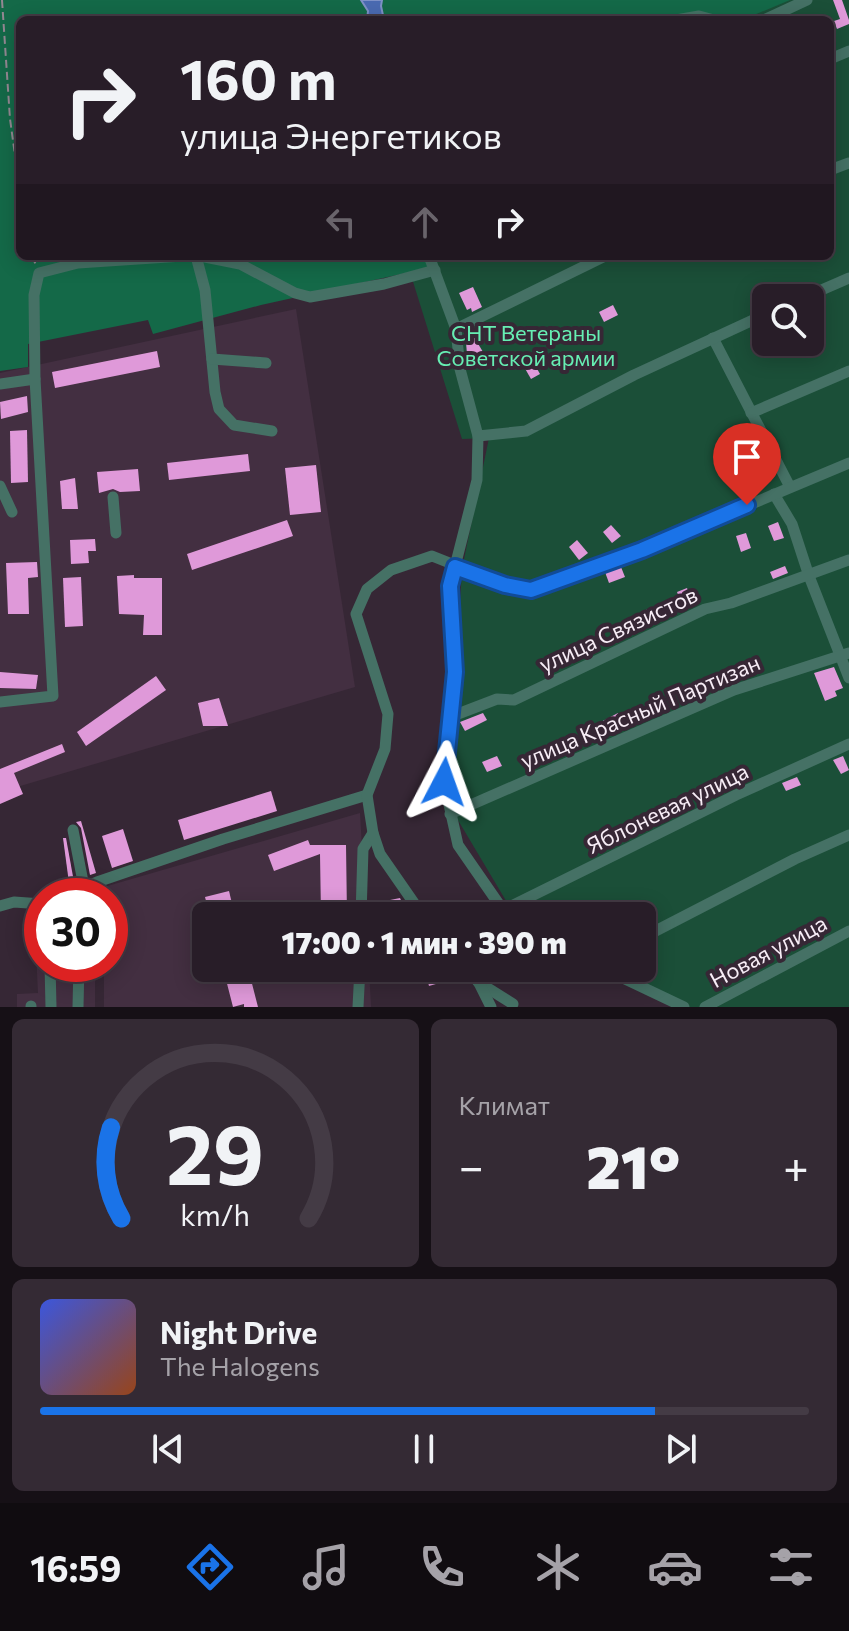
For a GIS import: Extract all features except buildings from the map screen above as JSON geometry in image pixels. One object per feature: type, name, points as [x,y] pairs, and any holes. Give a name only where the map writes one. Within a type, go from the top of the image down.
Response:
[{"type":"street","points":[[773,16],[807,0]]},
{"type":"street","points":[[0,702],[53,696],[35,379],[34,295],[39,273],[78,263],[123,260]]},
{"type":"street","points":[[199,260],[219,409],[234,425],[272,431]]},
{"type":"street","points":[[219,260],[240,264],[295,293],[310,297],[384,284],[435,270]]},
{"type":"street","points":[[431,260],[456,329],[460,369],[478,436],[477,480],[450,586],[455,672],[444,782],[458,845],[499,902]]},
{"type":"street","points":[[456,329],[597,260]]},
{"type":"street","points":[[824,289],[849,278]]},
{"type":"street","points":[[478,436],[526,431],[752,320]]},
{"type":"street","points":[[713,338],[790,487]]},
{"type":"street","points":[[212,359],[266,363]]},
{"type":"street","points":[[751,413],[849,371]]},
{"type":"street","points":[[0,384],[35,379]]},
{"type":"street","points":[[413,902],[380,854],[367,795],[385,749],[388,714],[356,614],[367,589],[391,570],[432,556],[505,585],[531,590],[642,550],[849,463]]},
{"type":"street","points":[[0,486],[12,512]]},
{"type":"street","points":[[774,494],[792,524],[809,576],[845,654],[849,678]]},
{"type":"street","points":[[113,497],[116,533]]},
{"type":"street","name":"улица Связистов","points":[[450,717],[497,699],[514,700],[705,609],[849,560]]},
{"type":"street","name":"улица Красный Партизан","points":[[450,814],[734,690],[845,654]]},
{"type":"street","name":"Яблоневая улица","points":[[528,902],[722,802],[849,744]]},
{"type":"street","points":[[110,878],[367,795]]},
{"type":"street","points":[[73,830],[82,878]]},
{"type":"street","points":[[361,902],[363,849],[373,833]]},
{"type":"street","points":[[656,931],[795,859],[849,835]]},
{"type":"street","points":[[0,906],[24,903]]},
{"type":"street","name":"Новая улица","points":[[705,1007],[849,931]]},
{"type":"street","points":[[50,982],[51,1007]]},
{"type":"street","points":[[78,1007],[79,982]]},
{"type":"street","points":[[358,1007],[359,982]]},
{"type":"street","points":[[478,982],[514,1006]]},
{"type":"street","points":[[478,982],[491,1007]]},
{"type":"street","points":[[631,982],[684,1007]]},
{"type":"path","points":[[2,0],[16,162]]},
{"type":"path","points":[[0,40],[6,40]]},
{"type":"shaded area","points":[[296,309],[355,687],[0,792],[0,373]]},
{"type":"shaded area","points":[[360,813],[365,902],[192,902],[192,982],[370,982],[371,1007],[104,1007],[104,982],[128,982],[128,880]]},
{"type":"shaded area","points":[[37,982],[95,982],[95,1007],[17,1007],[17,994],[38,993]]},
{"type":"green space","points":[[0,0],[790,0],[752,16],[16,16],[16,260],[430,260],[433,267],[261,305],[153,334],[148,320],[28,344],[28,367],[0,371]]},
{"type":"green space","name":"СНТ Ветераны Советской армии","points":[[743,0],[849,0],[849,1007],[685,1007],[638,982],[656,982],[656,902],[507,902],[449,805],[462,569],[489,438],[462,439],[406,260],[834,260],[834,16],[698,16]]},
{"type":"water","points":[[361,0],[382,0],[383,16],[367,16]]},
{"type":"route","points":[[444,782],[455,672],[450,586],[455,567],[505,585],[531,590],[642,550],[747,505]]}]
